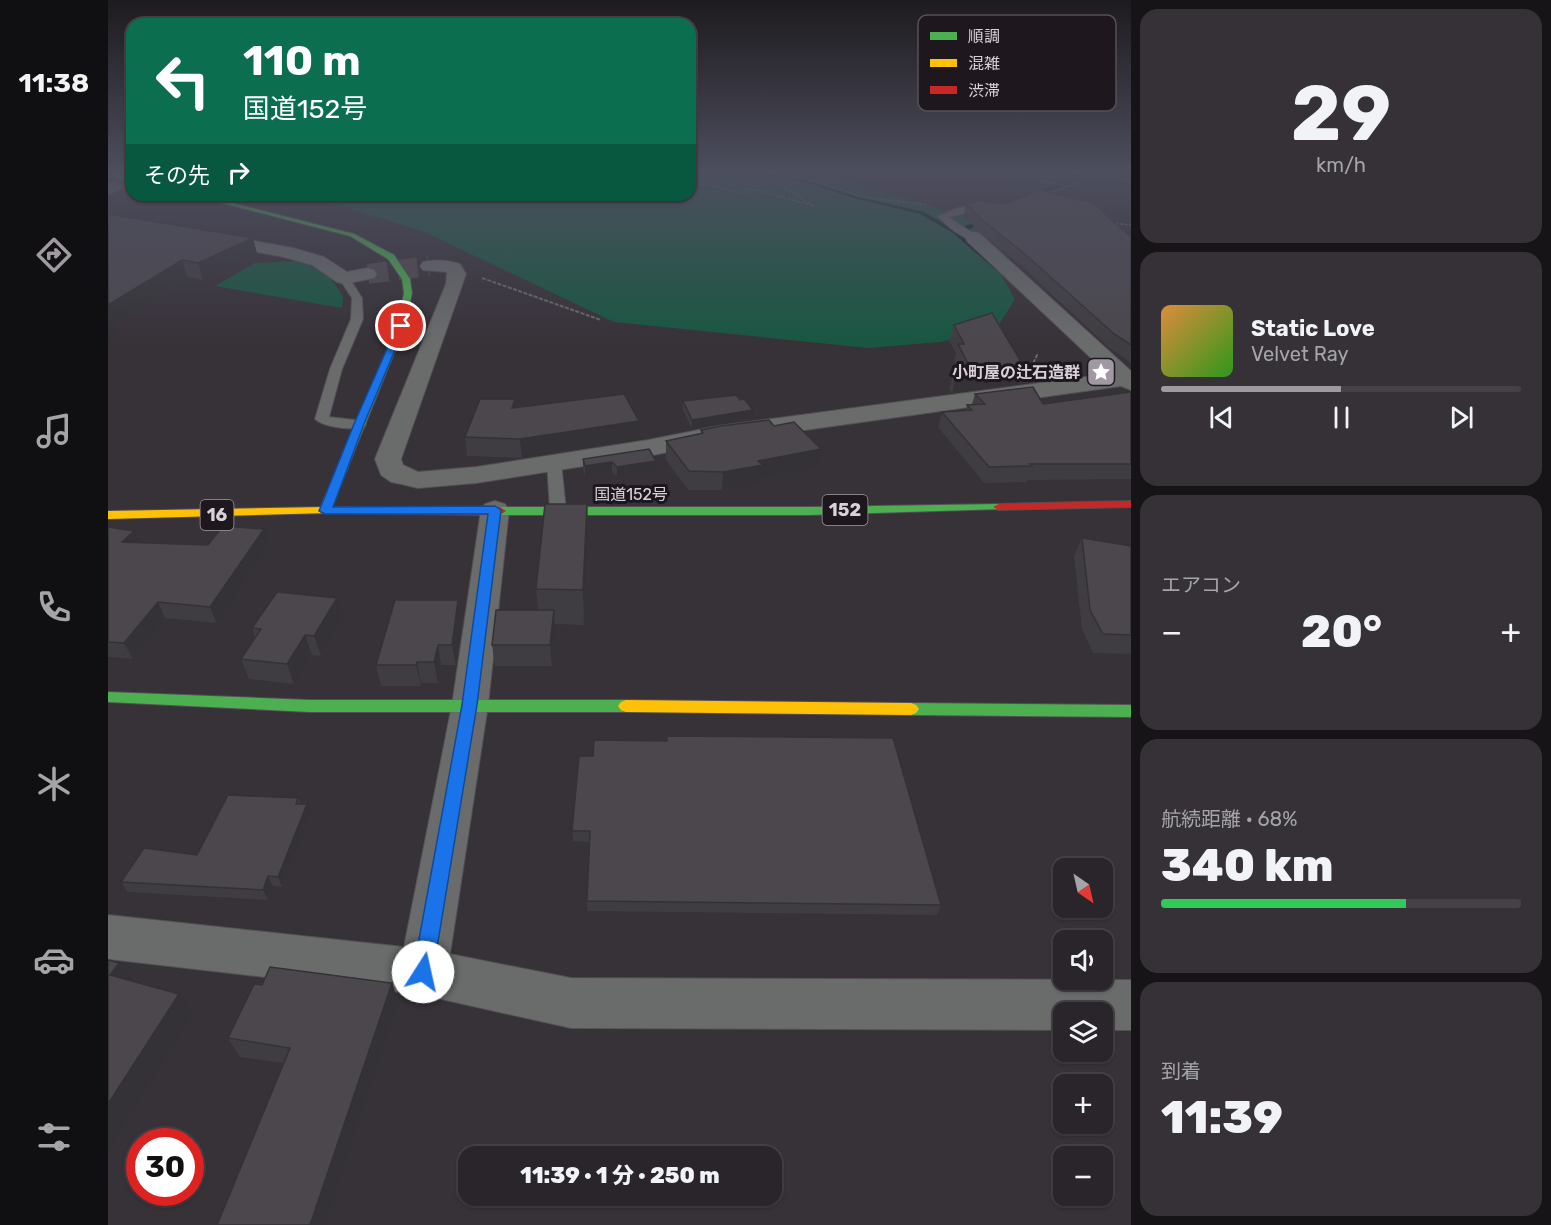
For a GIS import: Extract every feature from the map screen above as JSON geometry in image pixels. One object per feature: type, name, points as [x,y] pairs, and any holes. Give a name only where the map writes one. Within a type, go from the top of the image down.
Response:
[{"type":"main road","points":[[325,511],[401,326],[408,293],[406,279],[400,267],[391,257],[352,235],[329,229]]},
{"type":"main road","name":"国道152号","points":[[325,511],[810,511],[1131,504]]},
{"type":"main road","name":"16","points":[[108,515],[325,511]]},
{"type":"main road","points":[[108,697],[310,706],[470,705],[1131,711]]},
{"type":"street","points":[[966,232],[1130,380]]},
{"type":"street","points":[[189,234],[287,252],[318,261],[344,278],[368,274]]},
{"type":"street","points":[[429,266],[445,265],[454,268],[457,274],[452,293],[387,459],[390,469],[401,476],[418,480],[445,479],[648,448],[719,434],[1130,380]]},
{"type":"street","points":[[423,972],[470,705],[495,510]]},
{"type":"street","points":[[108,937],[423,972],[571,1003],[1131,1005]]},
{"type":"lane","points":[[962,229],[966,232]]},
{"type":"lane","points":[[344,278],[357,298],[357,319],[336,369],[322,419],[359,424]]},
{"type":"lane","points":[[555,462],[558,510]]},
{"type":"path","points":[[457,274],[481,278],[601,320]]},
{"type":"green space","points":[[416,229],[980,229],[988,253],[1015,299],[997,328],[941,342],[868,348],[614,322]]},
{"type":"green space","points":[[301,261],[329,276],[343,296],[342,308],[215,286],[255,263]]},
{"type":"building","points":[[108,229],[200,229],[253,238],[198,263],[182,260],[108,305]]},
{"type":"building","points":[[994,229],[1122,229],[1131,237],[1131,345],[1113,333]]},
{"type":"building","points":[[992,313],[1024,367],[956,376],[953,373],[972,371],[958,344],[964,344],[954,325]]},
{"type":"building","points":[[1033,387],[1043,404],[1131,392],[1131,464],[1030,464],[1032,466],[989,467],[942,412],[972,410],[967,405],[985,404],[975,394]]},
{"type":"building","points":[[624,394],[639,421],[520,439],[465,437],[480,399],[515,399],[512,408]]},
{"type":"building","points":[[736,395],[740,400],[744,399],[753,410],[692,420],[683,401]]},
{"type":"building","points":[[769,420],[774,426],[794,422],[821,449],[758,461],[763,465],[723,472],[689,471],[666,441],[703,433],[701,430]]},
{"type":"building","points":[[649,449],[656,461],[617,467],[612,462],[585,466],[583,459]]},
{"type":"building","points":[[545,504],[587,504],[583,590],[536,589]]},
{"type":"building","points":[[223,526],[264,529],[210,607],[158,602],[124,643],[108,642],[108,527],[134,531],[122,542],[208,545]]},
{"type":"building","points":[[1082,538],[1131,546],[1131,635],[1103,634],[1090,610]]},
{"type":"building","points":[[277,592],[337,598],[314,636],[305,635],[287,664],[241,659],[261,629],[252,628]]},
{"type":"building","points":[[395,600],[458,600],[452,645],[438,645],[434,662],[417,662],[416,665],[376,665]]},
{"type":"building","points":[[496,610],[554,610],[550,645],[492,645]]},
{"type":"building","points":[[667,736],[893,738],[941,905],[587,901],[590,831],[572,831],[579,756],[593,756],[594,740],[667,741]]},
{"type":"building","points":[[228,795],[298,798],[296,804],[307,804],[278,877],[268,876],[263,890],[121,882],[144,848],[197,855]]},
{"type":"building","points":[[108,960],[119,963],[110,975],[179,994],[108,1104]]},
{"type":"building","points":[[270,967],[392,983],[310,1225],[217,1225],[290,1048],[228,1038],[254,984],[262,985]]},
{"type":"waterway","points":[[950,229],[955,232]]},
{"type":"waterway","points":[[955,232],[966,229]]},
{"type":"waterway","points":[[955,232],[999,270]]},
{"type":"tunnel","points":[[368,274],[429,266]]},
{"type":"traffic: fast","points":[[329,229],[352,235],[391,257],[406,279],[408,293],[401,326],[343,467]]},
{"type":"traffic: fast","points":[[500,511],[810,511],[999,507]]},
{"type":"traffic: fast","points":[[108,697],[310,706],[626,706]]},
{"type":"traffic: fast","points":[[911,709],[1131,711]]},
{"type":"traffic: slow","points":[[108,515],[325,511]]},
{"type":"traffic: slow","points":[[626,706],[911,709]]},
{"type":"traffic: jam","points":[[343,467],[325,511],[500,511]]},
{"type":"traffic: jam","points":[[999,507],[1131,504]]},
{"type":"place","name":"小町屋の辻石造群","points":[[1101,372]]},
{"type":"route","points":[[401,326],[325,511],[495,510],[470,705],[423,972]]}]
